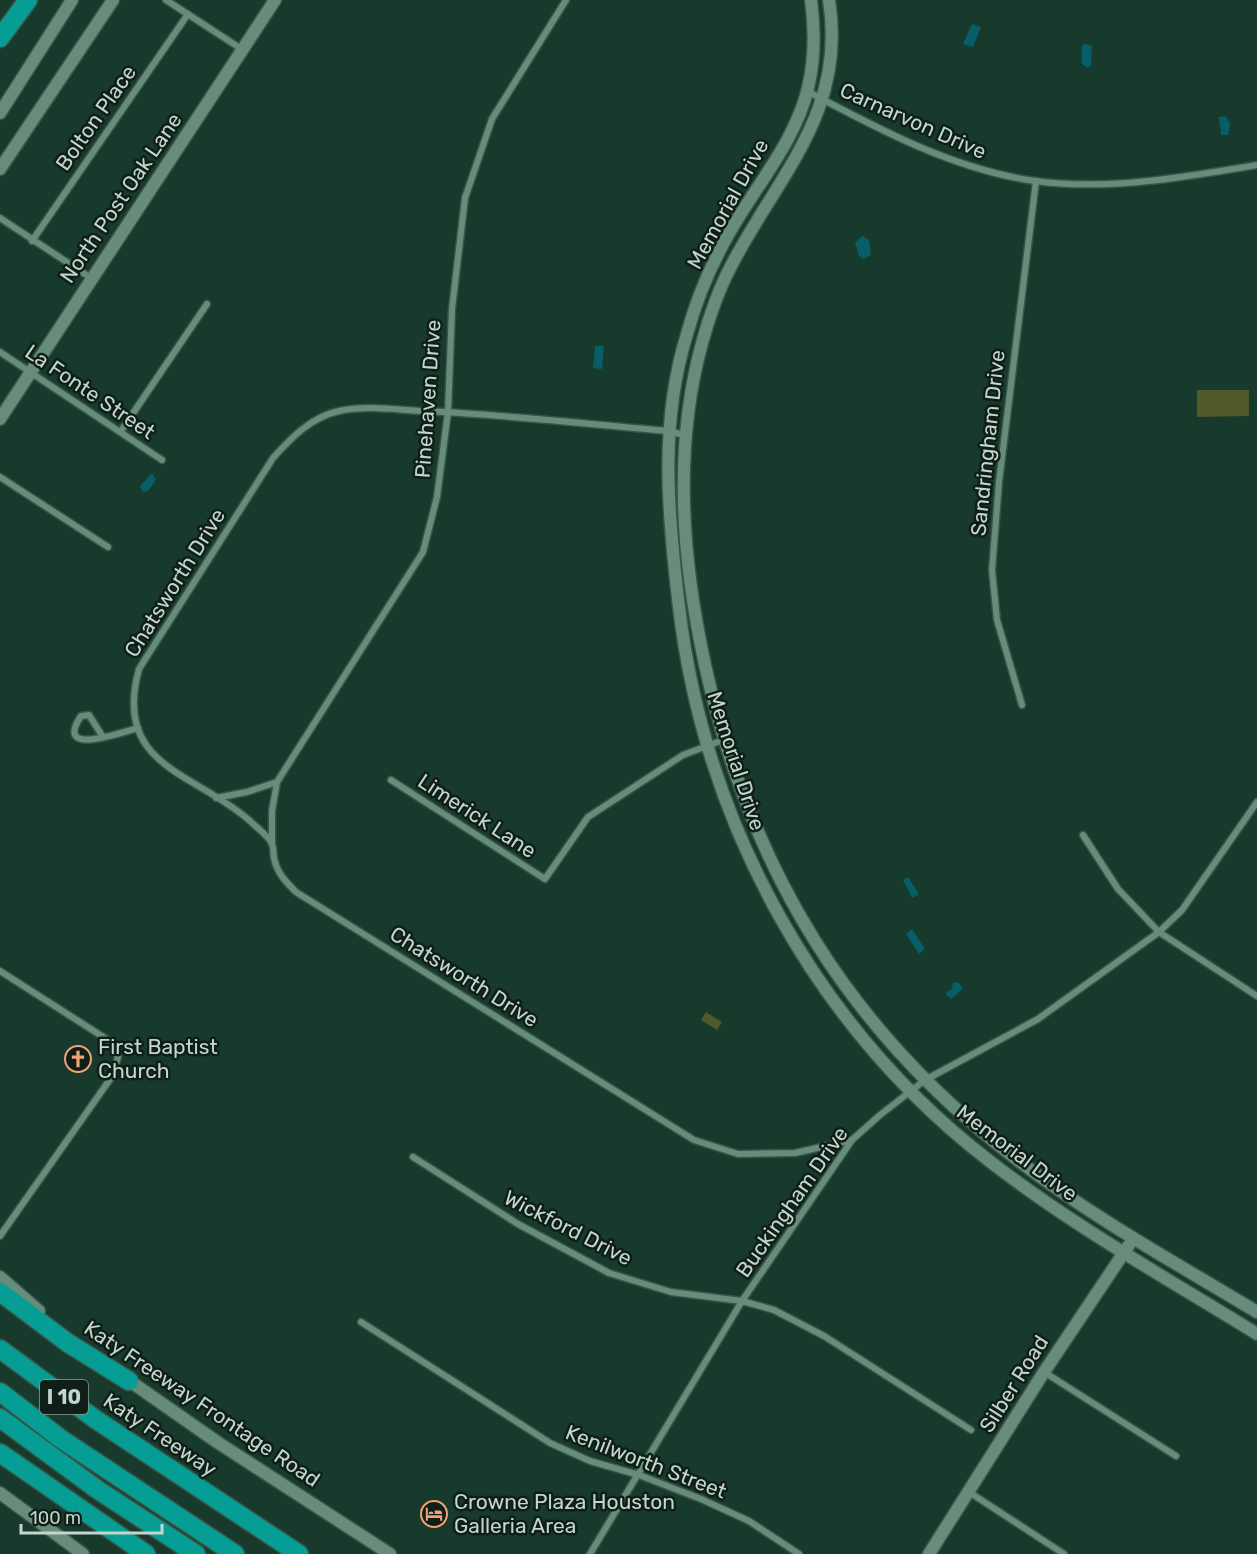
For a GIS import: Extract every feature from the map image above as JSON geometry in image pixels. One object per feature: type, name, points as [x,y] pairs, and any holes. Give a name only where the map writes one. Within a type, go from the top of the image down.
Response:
[{"type":"highway","points":[[0,38],[28,0]]},
{"type":"highway","points":[[0,1292],[68,1343],[129,1381]]},
{"type":"highway","name":"Katy Freeway","points":[[0,1349],[95,1419],[299,1554]]},
{"type":"highway","points":[[0,1392],[121,1485],[235,1554]]},
{"type":"highway","points":[[0,1403],[121,1485],[217,1554]]},
{"type":"highway","points":[[0,1418],[98,1490],[196,1554]]},
{"type":"highway","points":[[0,1453],[146,1554]]},
{"type":"main road","points":[[0,113],[72,0]]},
{"type":"main road","points":[[0,169],[112,0]]},
{"type":"main road","name":"North Post Oak Lane","points":[[0,419],[275,0]]},
{"type":"main road","name":"Memorial Drive","points":[[811,0],[814,47],[807,91],[784,144],[726,238],[701,294],[676,375],[669,431],[671,545],[686,667],[707,746],[745,848],[785,928],[838,1008],[911,1091],[990,1162],[1124,1252],[1257,1334]]},
{"type":"main road","name":"Memorial Drive","points":[[829,0],[832,52],[830,74],[823,99],[799,153],[729,269],[716,300],[702,344],[684,435],[685,528],[694,617],[723,740],[746,807],[800,919],[850,994],[925,1080],[1017,1160],[1134,1237],[1257,1312]]},
{"type":"main road","points":[[701,294],[716,300]]},
{"type":"main road","points":[[785,928],[800,919]]},
{"type":"main road","name":"Silber Road","points":[[929,1554],[1044,1372],[1134,1237]]},
{"type":"main road","name":"Katy Freeway Frontage Road","points":[[0,1277],[69,1337],[129,1381],[217,1442],[390,1554]]},
{"type":"main road","points":[[0,1493],[83,1554]]},
{"type":"street","points":[[166,0],[243,50]]},
{"type":"street","name":"Pinehaven Drive","points":[[272,843],[272,811],[277,782],[423,552],[437,497],[448,412],[452,309],[465,198],[492,119],[566,0]]},
{"type":"street","name":"Bolton Place","points":[[32,241],[188,14]]},
{"type":"street","name":"Carnarvon Drive","points":[[807,91],[920,146],[985,171],[1036,181],[1090,183],[1147,180],[1257,165]]},
{"type":"street","name":"Sandringham Drive","points":[[1023,705],[997,620],[992,570],[999,482],[1036,181]]},
{"type":"street","points":[[0,218],[91,278]]},
{"type":"street","points":[[121,430],[207,304]]},
{"type":"street","name":"La Fonte Street","points":[[0,352],[121,430],[162,460]]},
{"type":"street","name":"Chatsworth Drive","points":[[684,435],[669,431],[448,412],[362,408],[337,411],[296,433],[273,458],[139,669],[132,695],[134,718],[158,759],[248,819],[272,843],[280,874],[296,892],[694,1140],[738,1154],[795,1153],[852,1140]]},
{"type":"street","points":[[0,477],[108,547]]},
{"type":"street","points":[[103,737],[89,715],[81,716],[75,725],[74,733],[84,742],[138,728]]},
{"type":"street","points":[[707,746],[723,740]]},
{"type":"street","name":"Limerick Lane","points":[[391,780],[545,879],[588,817],[683,755],[707,746]]},
{"type":"street","points":[[215,798],[248,792],[277,782]]},
{"type":"street","name":"Buckingham Drive","points":[[590,1554],[742,1301],[852,1140],[925,1080],[1038,1019],[1159,932],[1182,910],[1257,802]]},
{"type":"street","points":[[1083,835],[1118,889],[1159,932],[1257,996]]},
{"type":"street","points":[[0,971],[108,1040],[118,1057],[113,1075],[0,1236]]},
{"type":"street","name":"Wickford Drive","points":[[413,1157],[518,1224],[609,1273],[671,1292],[742,1301],[774,1310],[824,1336],[971,1430]]},
{"type":"street","name":"Kenilworth Street","points":[[361,1322],[550,1443],[590,1461],[639,1475],[700,1499],[749,1521],[799,1554]]},
{"type":"street","points":[[1044,1372],[1176,1456]]},
{"type":"street","points":[[969,1492],[1064,1554]]},
{"type":"green space","points":[[1197,390],[1249,390],[1249,416],[1197,417]]},
{"type":"green space","points":[[706,1012],[722,1022],[717,1030],[701,1020]]},
{"type":"water","points":[[972,24],[981,27],[973,47],[963,44]]},
{"type":"water","points":[[1085,44],[1092,46],[1091,65],[1088,68],[1082,64],[1082,46]]},
{"type":"water","points":[[1226,116],[1230,124],[1228,135],[1221,135],[1219,117]]},
{"type":"water","points":[[862,236],[869,240],[871,255],[863,259],[859,256],[855,243]]},
{"type":"water","points":[[595,346],[604,346],[602,369],[593,368]]},
{"type":"water","points":[[152,473],[156,480],[148,491],[143,492],[140,486]]},
{"type":"water","points":[[908,877],[919,894],[912,898],[903,880]]},
{"type":"water","points":[[912,929],[925,949],[919,954],[906,934]]},
{"type":"water","points":[[953,982],[959,983],[963,989],[951,999],[945,993],[952,989]]},
{"type":"place","name":"First Baptist Church","points":[[78,1059]]},
{"type":"place","name":"Crowne Plaza Houston Galleria Area","points":[[434,1514]]}]
